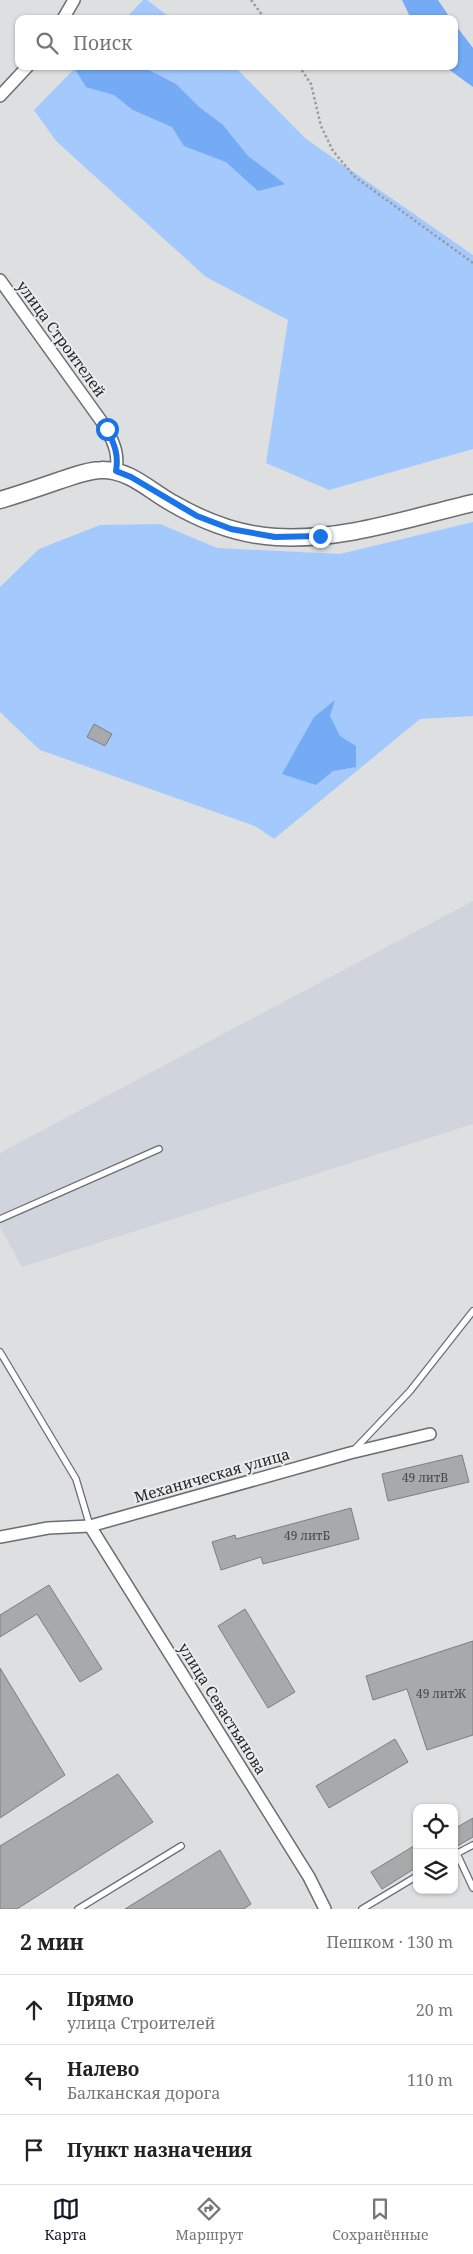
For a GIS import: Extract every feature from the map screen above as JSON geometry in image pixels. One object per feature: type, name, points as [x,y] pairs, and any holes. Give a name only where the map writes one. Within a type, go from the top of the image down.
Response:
[{"type":"street","points":[[65,15],[74,0]]},
{"type":"street","points":[[0,96],[24,70]]},
{"type":"street","name":"улица Строителей","points":[[0,280],[107,429],[116,448],[118,460],[116,471]]},
{"type":"street","points":[[0,500],[85,473],[101,470],[116,471],[131,477],[197,516],[231,529],[275,537],[320,536],[370,528],[473,503]]},
{"type":"street","name":"Механическая улица","points":[[0,1537],[48,1528],[90,1526],[350,1453],[430,1434]]},
{"type":"street","name":"улица Севастьянова","points":[[90,1526],[309,1877],[324,1909]]},
{"type":"lane","points":[[0,1219],[159,1149]]},
{"type":"lane","points":[[350,1453],[410,1391],[473,1311]]},
{"type":"lane","points":[[0,1352],[76,1480],[90,1526]]},
{"type":"lane","points":[[458,1852],[473,1845]]},
{"type":"lane","points":[[78,1909],[181,1846]]},
{"type":"lane","points":[[458,1860],[473,1888]]},
{"type":"lane","points":[[362,1909],[413,1878]]},
{"type":"path","points":[[251,0],[262,15]]},
{"type":"path","points":[[302,70],[311,84],[321,126],[333,151],[355,177],[473,263]]},
{"type":"shaded area","points":[[143,0],[147,0],[167,15],[129,15]]},
{"type":"shaded area","points":[[402,0],[438,0],[448,15],[409,15]]},
{"type":"shaded area","points":[[458,28],[473,48],[473,87],[450,70],[458,70]]},
{"type":"shaded area","points":[[73,70],[238,70],[306,139],[473,255],[473,449],[329,490],[266,463],[288,320],[206,277],[56,141],[34,110]]},
{"type":"shaded area","points":[[75,70],[149,70],[176,84],[199,107],[223,125],[248,156],[285,184],[258,191],[226,162],[184,146],[172,127],[133,110],[114,95],[86,87]]},
{"type":"shaded area","points":[[473,522],[473,716],[420,719],[274,839],[255,826],[40,750],[0,712],[0,587],[39,549],[100,525],[160,524],[217,548],[340,554]]},
{"type":"shaded area","points":[[335,700],[330,716],[340,736],[356,746],[356,767],[333,771],[316,785],[282,774],[314,717]]},
{"type":"shaded area","points":[[473,901],[473,1124],[22,1267],[0,1227],[0,1153]]},
{"type":"building","points":[[94,724],[112,734],[105,746],[87,737]]},
{"type":"building","points":[[462,1455],[469,1482],[388,1501],[382,1474]]},
{"type":"building","points":[[351,1508],[359,1539],[263,1564],[261,1557],[221,1570],[212,1542],[235,1535],[236,1539]]},
{"type":"building","points":[[49,1585],[102,1669],[80,1682],[37,1614],[0,1637],[0,1615]]},
{"type":"building","points":[[245,1609],[295,1692],[268,1708],[218,1626]]},
{"type":"building","points":[[473,1641],[473,1735],[427,1750],[407,1689],[373,1700],[366,1676]]},
{"type":"building","points":[[0,1668],[65,1775],[0,1818]]},
{"type":"building","points":[[395,1739],[408,1762],[329,1808],[316,1786]]},
{"type":"building","points":[[118,1774],[153,1822],[17,1909],[0,1909],[0,1846]]},
{"type":"building","points":[[473,1818],[473,1837],[458,1846],[458,1827]]},
{"type":"building","points":[[413,1846],[413,1870],[382,1889],[371,1872]]},
{"type":"building","points":[[220,1850],[251,1904],[244,1909],[125,1909]]},
{"type":"route","points":[[107,429],[116,448],[118,460],[116,471],[131,477],[171,503],[197,516],[231,529],[275,537],[320,536]]}]
